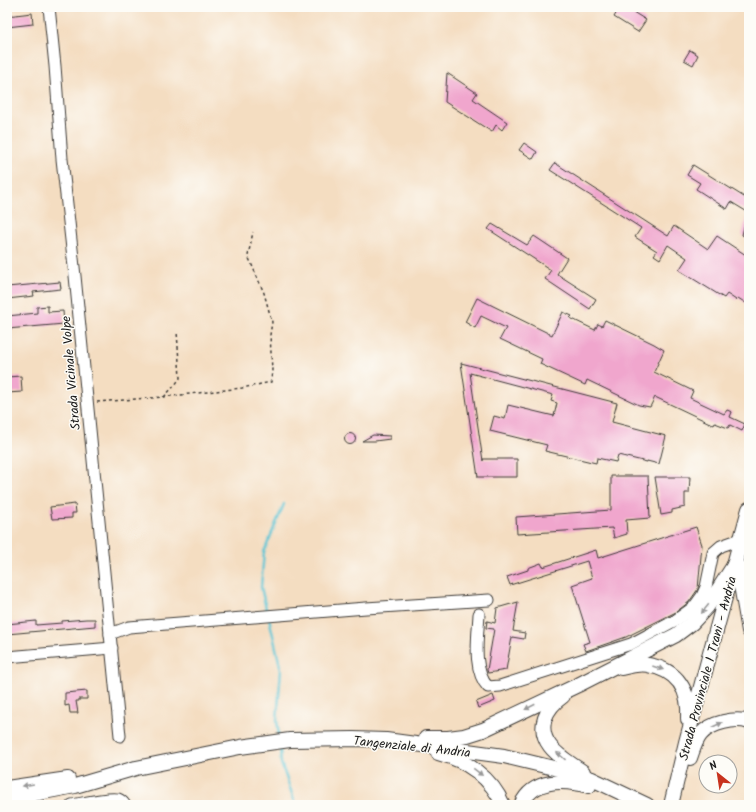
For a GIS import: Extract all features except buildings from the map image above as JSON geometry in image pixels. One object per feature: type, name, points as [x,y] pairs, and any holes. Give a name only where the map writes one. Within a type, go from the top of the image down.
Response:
[{"type":"main road","name":"Strada Provinciale 1 Trani - Andria","points":[[671,805],[686,742],[740,559],[742,533],[749,509]]},
{"type":"main road","points":[[740,559],[749,631]]},
{"type":"main road","points":[[386,740],[405,736],[432,739],[464,736],[483,730],[578,685],[676,635],[692,623],[707,608],[740,559]]},
{"type":"main road","points":[[606,670],[648,664],[668,671],[678,681],[685,692],[688,703],[686,742]]},
{"type":"main road","points":[[578,685],[557,700],[547,712],[544,719],[544,735],[550,746],[560,756],[592,779]]},
{"type":"main road","points":[[675,791],[688,764],[695,744],[701,734],[716,724],[730,720],[749,722]]},
{"type":"main road","name":"Tangenziale di Andria","points":[[7,800],[75,786],[122,772],[240,747],[290,740],[353,739],[386,740],[504,756],[592,779],[647,805]]},
{"type":"main road","points":[[403,743],[442,754],[460,761],[476,770],[490,782],[500,796],[503,805]]},
{"type":"main road","name":"Tangenziale di Andria","points":[[7,788],[122,772]]},
{"type":"main road","points":[[521,805],[533,789],[549,783],[578,783],[621,793]]},
{"type":"street","name":"Strada Vicinale Volpe","points":[[49,7],[62,159],[75,276],[120,736]]},
{"type":"street","points":[[479,614],[478,668],[483,681],[488,687],[500,686],[631,644],[676,620],[694,607],[702,596],[706,587],[713,553],[721,546],[742,533]]},
{"type":"street","points":[[110,634],[120,629],[136,626],[489,600]]},
{"type":"street","points":[[7,657],[112,648]]},
{"type":"street","points":[[72,805],[117,799],[125,805]]},
{"type":"path","points":[[87,403],[163,397],[242,388],[271,382],[272,370],[270,349],[272,322],[264,294],[248,256],[253,232]]},
{"type":"path","points":[[163,397],[176,386],[180,378],[177,331]]},
{"type":"waterway","points":[[267,613],[261,587],[264,552],[284,504]]},
{"type":"waterway","points":[[269,618],[281,670],[277,720],[279,737]]},
{"type":"waterway","points":[[280,746],[281,763],[296,805]]}]
